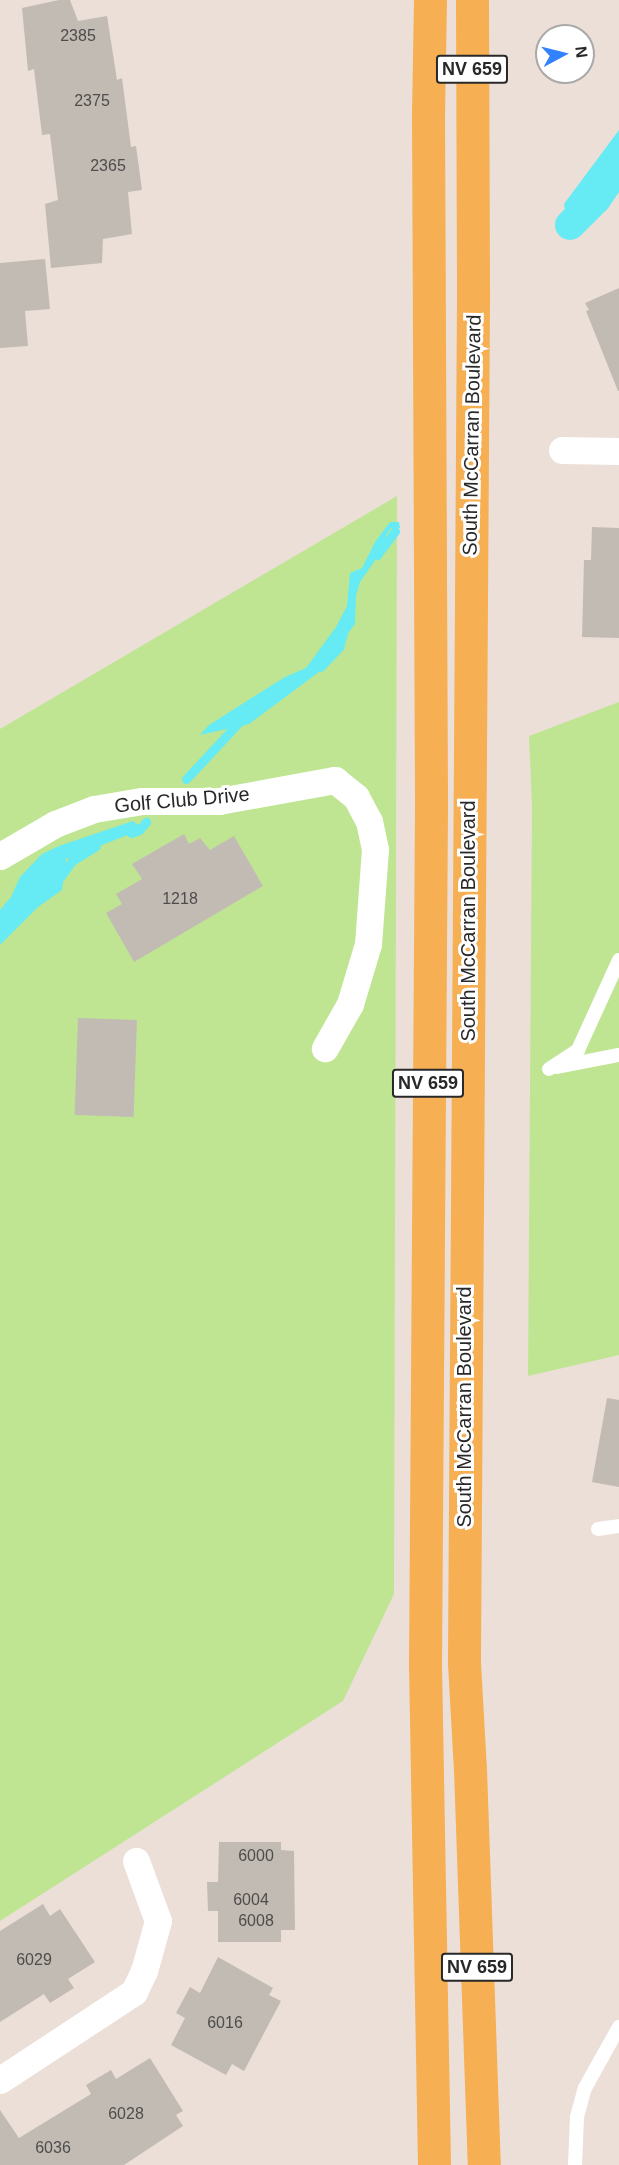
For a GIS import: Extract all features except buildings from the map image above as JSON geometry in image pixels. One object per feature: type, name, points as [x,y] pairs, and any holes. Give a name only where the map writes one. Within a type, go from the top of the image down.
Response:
[{"type":"main road","name":"South McCarran Boulevard","points":[[430,0],[428,111],[431,807],[425,1664],[434,2165]]},
{"type":"main road","name":"South McCarran Boulevard","points":[[472,0],[473,299],[464,1663],[484,2165]]},
{"type":"street","points":[[562,450],[619,451]]},
{"type":"street","name":"Golf Club Drive","points":[[0,856],[55,824],[94,809],[142,801],[219,801],[335,780],[356,797],[369,821],[375,849],[368,944],[350,1004],[325,1048]]},
{"type":"street","points":[[0,2080],[134,1992],[144,1971],[158,1922],[136,1861]]},
{"type":"lane","points":[[619,960],[578,1050],[549,1069],[619,1055]]},
{"type":"lane","points":[[598,1529],[619,1526]]},
{"type":"lane","points":[[575,2165],[577,2116],[585,2088],[619,2027]]},
{"type":"green space","points":[[397,496],[394,1594],[343,1701],[0,1921],[0,729]]},
{"type":"green space","points":[[619,702],[619,1355],[528,1376],[532,806],[529,736]]},
{"type":"water","points":[[619,130],[619,176],[583,214],[571,216],[567,222],[559,216],[565,211],[564,204]]},
{"type":"water","points":[[390,522],[399,522],[400,528],[391,528],[386,535],[381,552],[360,582],[356,596],[355,624],[319,672],[249,724],[200,735],[209,725],[285,677],[306,668],[336,627],[347,606],[350,573],[362,568],[375,542]]},
{"type":"water","points":[[133,821],[143,829],[66,859],[62,890],[38,907],[0,945],[0,910],[11,897],[20,877],[42,854]]},
{"type":"waterway","points":[[570,225],[596,199],[619,166]]},
{"type":"waterway","points":[[377,555],[395,531]]},
{"type":"waterway","points":[[320,667],[339,647],[344,629]]},
{"type":"waterway","points":[[186,779],[242,719]]},
{"type":"waterway","points":[[131,833],[139,830],[146,822]]},
{"type":"waterway","points":[[58,880],[72,861],[96,846]]}]
